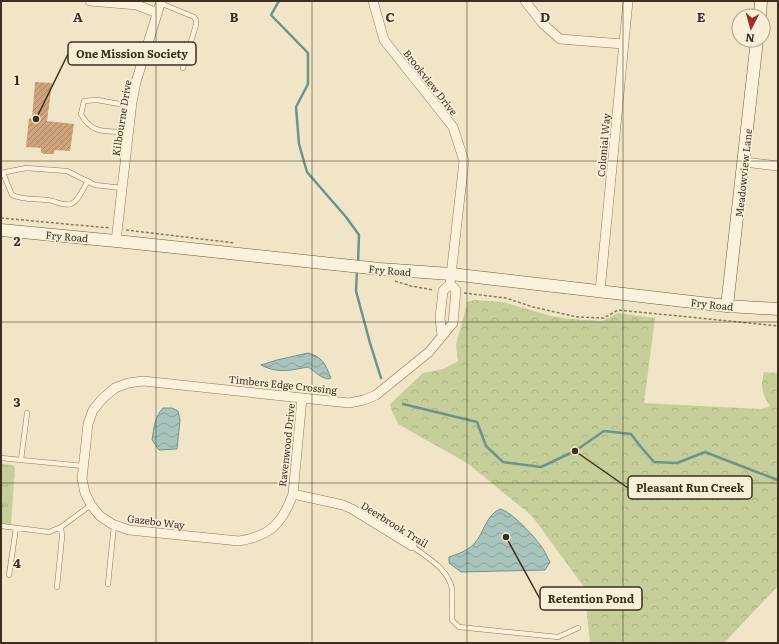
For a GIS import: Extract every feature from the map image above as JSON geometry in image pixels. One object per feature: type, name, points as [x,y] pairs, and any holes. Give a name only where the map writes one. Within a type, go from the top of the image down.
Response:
[{"type":"street","points":[[90,1],[137,5],[157,13]]},
{"type":"street","name":"Brookview Drive","points":[[373,1],[384,40],[453,127],[464,162],[451,279]]},
{"type":"street","points":[[525,1],[543,24],[560,39],[623,44]]},
{"type":"street","name":"Colonial Way","points":[[600,291],[628,1]]},
{"type":"street","name":"Kilbourne Drive","points":[[117,235],[131,106],[135,87],[161,2]]},
{"type":"street","name":"Meadowview Lane","points":[[727,306],[756,48]]},
{"type":"street","points":[[744,162],[778,166]]},
{"type":"street","name":"Fry Road","points":[[1,230],[117,235],[451,279],[600,291],[727,306],[778,308]]},
{"type":"street","points":[[442,336],[440,318],[443,291],[451,279]]},
{"type":"street","points":[[451,279],[456,293]]},
{"type":"street","name":"Timbers Edge Crossing","points":[[103,398],[115,388],[128,383],[143,381],[302,398],[349,402],[364,400],[376,395],[429,352],[453,323],[456,293]]},
{"type":"street","name":"Gazebo Way","points":[[103,398],[93,410],[88,424],[82,479],[85,493],[91,505],[100,516],[114,525],[129,530],[238,541],[253,539],[267,532],[279,522],[288,509],[293,494]]},
{"type":"street","name":"Ravenwood Drive","points":[[293,494],[302,398]]},
{"type":"street","name":"Deerbrook Trail","points":[[293,494],[352,509],[412,546]]},
{"type":"lane","points":[[161,2],[194,17],[196,20],[196,25],[183,68]]},
{"type":"lane","points":[[128,132],[98,130],[86,124],[81,114],[84,101],[97,100],[131,106]]},
{"type":"lane","points":[[88,181],[77,199],[72,204],[65,205],[43,199],[20,199],[12,195],[2,173],[26,168],[67,171],[88,181],[95,185],[122,188]]},
{"type":"lane","points":[[21,460],[26,413]]},
{"type":"lane","points":[[1,458],[83,466]]},
{"type":"lane","points":[[1,526],[49,532],[61,527],[91,505]]},
{"type":"lane","points":[[108,584],[114,525]]},
{"type":"lane","points":[[57,587],[62,537],[61,527]]},
{"type":"lane","points":[[9,575],[16,528]]},
{"type":"lane","name":"Deerbrook Trail","points":[[412,546],[444,571],[449,579],[452,589],[452,620],[459,627],[558,637],[578,628]]},
{"type":"path","points":[[1,218],[117,235],[236,243]]},
{"type":"path","points":[[394,280],[411,286],[443,291]]},
{"type":"path","points":[[456,293],[506,298],[533,307],[576,317],[604,318],[618,310],[778,326]]},
{"type":"green space","points":[[475,300],[503,302],[551,316],[571,319],[602,321],[618,313],[655,318],[644,403],[761,409],[770,406],[762,390],[764,372],[778,373],[778,586],[724,643],[590,643],[584,587],[532,516],[467,463],[398,424],[390,404],[423,373],[443,369],[458,361],[456,345],[467,302]]},
{"type":"green space","points":[[1,464],[13,465],[15,467],[11,525],[1,524]]},
{"type":"water","points":[[308,353],[317,357],[323,362],[331,378],[328,379],[322,377],[308,367],[290,370],[273,370],[261,365],[277,360]]},
{"type":"water","points":[[163,408],[172,408],[178,411],[180,420],[177,449],[159,450],[152,440],[156,419]]},
{"type":"water","points":[[500,509],[510,514],[528,530],[544,550],[550,562],[545,570],[461,572],[449,563],[449,557],[474,544],[491,515]]},
{"type":"building","points":[[35,82],[52,83],[47,121],[74,124],[70,151],[54,150],[54,154],[43,154],[41,153],[41,148],[26,147],[29,118],[32,119]]},
{"type":"waterway","points":[[279,1],[271,15],[308,53],[308,84],[296,107],[299,144],[307,172],[346,217],[359,235],[358,263]]},
{"type":"waterway","points":[[357,270],[356,291],[381,378]]},
{"type":"waterway","points":[[403,404],[477,422],[486,446],[503,462],[541,467],[575,451],[604,431],[631,434],[654,462],[677,463],[705,452],[778,480]]},
{"type":"place","name":"One Mission Society","points":[[36,119]]},
{"type":"place","name":"Pleasant Run Creek","points":[[575,451]]},
{"type":"place","name":"Retention Pond","points":[[506,537]]}]
